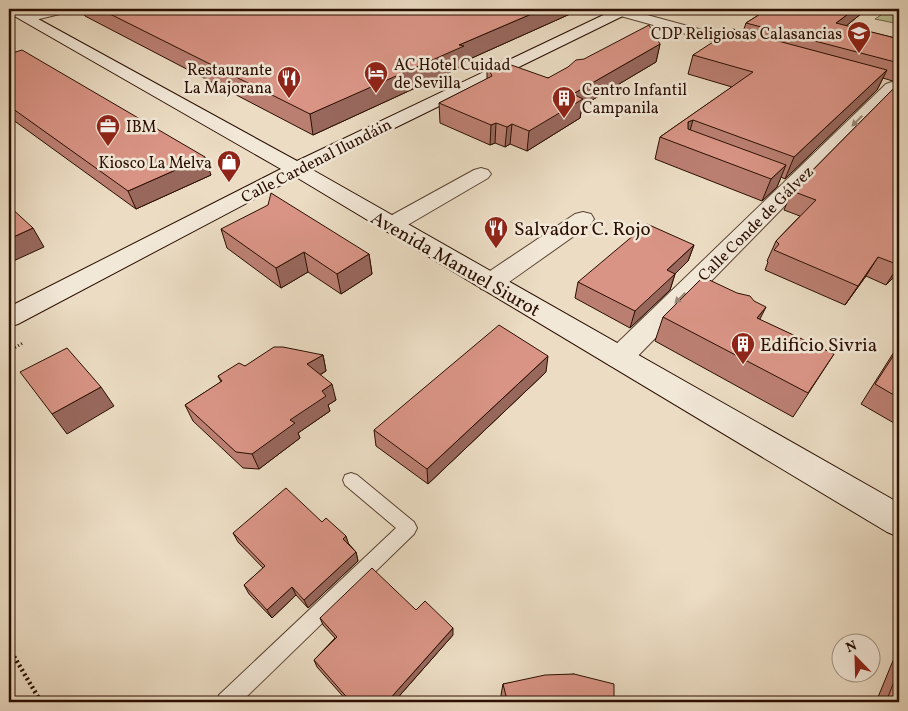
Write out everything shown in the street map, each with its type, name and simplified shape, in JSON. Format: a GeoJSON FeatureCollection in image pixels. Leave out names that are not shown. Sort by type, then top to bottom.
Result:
{"type":"FeatureCollection","features":[{"type":"Feature","properties":{"kind":"main road","name":"Avenida Manuel Siurot"},"geometry":{"type":"LineString","coordinates":[[11,9],[296,169],[899,521]]}},
{"type":"Feature","properties":{"kind":"main road"},"geometry":{"type":"LineString","coordinates":[[27,18],[63,9]]}},
{"type":"Feature","properties":{"kind":"main road"},"geometry":{"type":"LineString","coordinates":[[619,10],[770,53]]}},
{"type":"Feature","properties":{"kind":"main road","name":"Calle Cardenal Ilundáin"},"geometry":{"type":"LineString","coordinates":[[9,318],[296,169],[619,10]]}},
{"type":"Feature","properties":{"kind":"main road","name":"Calle Conde de Gálvez"},"geometry":{"type":"LineString","coordinates":[[619,358],[786,186],[888,86]]}},
{"type":"Feature","properties":{"kind":"main road"},"geometry":{"type":"LineString","coordinates":[[391,226],[481,174]]}},
{"type":"Feature","properties":{"kind":"main road"},"geometry":{"type":"LineString","coordinates":[[490,282],[583,219]]}},
{"type":"Feature","properties":{"kind":"lane"},"geometry":{"type":"LineString","coordinates":[[226,702],[408,528],[351,480]]}},
{"type":"Feature","properties":{"kind":"path"},"geometry":{"type":"LineString","coordinates":[[9,648],[41,702]]}},
{"type":"Feature","properties":{"kind":"green space"},"geometry":{"type":"Polygon","coordinates":[[[890,9],[899,9],[899,24],[875,19],[890,9]]]}},
{"type":"Feature","properties":{"kind":"building"},"geometry":{"type":"Polygon","coordinates":[[[100,9],[543,9],[459,45],[464,46],[310,114],[100,9]]]}},
{"type":"Feature","properties":{"kind":"building"},"geometry":{"type":"Polygon","coordinates":[[[768,9],[855,9],[836,23],[899,39],[899,63],[746,23],[768,9]]]}},
{"type":"Feature","properties":{"kind":"building"},"geometry":{"type":"Polygon","coordinates":[[[649,25],[660,44],[573,94],[583,99],[529,131],[512,124],[507,127],[496,123],[491,125],[439,103],[492,76],[487,66],[500,61],[548,78],[568,67],[576,60],[584,59],[649,25]]]}},
{"type":"Feature","properties":{"kind":"building"},"geometry":{"type":"Polygon","coordinates":[[[733,29],[887,70],[794,157],[693,120],[688,122],[688,129],[786,165],[771,179],[660,137],[753,72],[693,55],[733,29]]]}},
{"type":"Feature","properties":{"kind":"building"},"geometry":{"type":"Polygon","coordinates":[[[22,50],[205,157],[128,191],[9,106],[9,54],[22,50]]]}},
{"type":"Feature","properties":{"kind":"building"},"geometry":{"type":"Polygon","coordinates":[[[899,83],[899,265],[878,257],[858,286],[774,250],[779,244],[776,241],[816,200],[792,191],[899,83]]]}},
{"type":"Feature","properties":{"kind":"building"},"geometry":{"type":"Polygon","coordinates":[[[271,193],[369,254],[337,274],[304,252],[276,268],[221,229],[268,205],[271,193]]]}},
{"type":"Feature","properties":{"kind":"building"},"geometry":{"type":"Polygon","coordinates":[[[9,206],[33,228],[9,239],[9,206]]]}},
{"type":"Feature","properties":{"kind":"building"},"geometry":{"type":"Polygon","coordinates":[[[647,224],[694,245],[667,270],[675,274],[635,311],[578,282],[647,224]]]}},
{"type":"Feature","properties":{"kind":"building"},"geometry":{"type":"Polygon","coordinates":[[[703,277],[737,293],[750,296],[754,301],[766,307],[757,318],[834,354],[808,393],[663,317],[703,277]]]}},
{"type":"Feature","properties":{"kind":"building"},"geometry":{"type":"Polygon","coordinates":[[[499,325],[548,356],[427,469],[374,430],[499,325]]]}},
{"type":"Feature","properties":{"kind":"building"},"geometry":{"type":"Polygon","coordinates":[[[274,347],[323,355],[307,364],[332,384],[322,391],[326,396],[290,420],[295,423],[252,454],[236,452],[185,405],[222,381],[218,376],[239,363],[245,366],[274,347]]]}},
{"type":"Feature","properties":{"kind":"building"},"geometry":{"type":"Polygon","coordinates":[[[899,347],[899,398],[875,384],[899,347]]]}},
{"type":"Feature","properties":{"kind":"building"},"geometry":{"type":"Polygon","coordinates":[[[67,348],[101,387],[52,414],[20,372],[67,348]]]}},
{"type":"Feature","properties":{"kind":"building"},"geometry":{"type":"Polygon","coordinates":[[[286,488],[322,522],[326,518],[346,536],[343,539],[356,552],[304,600],[292,587],[267,610],[244,585],[265,566],[233,533],[286,488]]]}},
{"type":"Feature","properties":{"kind":"building"},"geometry":{"type":"Polygon","coordinates":[[[372,568],[416,610],[425,601],[453,628],[387,702],[351,702],[314,660],[337,637],[320,618],[372,568]]]}},
{"type":"Feature","properties":{"kind":"building"},"geometry":{"type":"Polygon","coordinates":[[[899,669],[899,702],[886,702],[899,669]]]}},
{"type":"Feature","properties":{"kind":"building"},"geometry":{"type":"Polygon","coordinates":[[[574,674],[614,684],[614,698],[628,702],[503,702],[507,700],[503,684],[545,675],[574,674]]]}},
{"type":"Feature","properties":{"kind":"place","name":"CDP Religiosas Calasancias"},"geometry":{"type":"Point","coordinates":[859,54]}},
{"type":"Feature","properties":{"kind":"place","name":"AC Hotel Cuidad de Sevilla"},"geometry":{"type":"Point","coordinates":[376,94]}},
{"type":"Feature","properties":{"kind":"place","name":"Restaurante La Majorana"},"geometry":{"type":"Point","coordinates":[289,99]}},
{"type":"Feature","properties":{"kind":"place","name":"Centro Infantil Campanila"},"geometry":{"type":"Point","coordinates":[564,119]}},
{"type":"Feature","properties":{"kind":"place","name":"IBM"},"geometry":{"type":"Point","coordinates":[108,147]}},
{"type":"Feature","properties":{"kind":"place","name":"Kiosco La Melva"},"geometry":{"type":"Point","coordinates":[229,183]}},
{"type":"Feature","properties":{"kind":"place","name":"Salvador C. Rojo"},"geometry":{"type":"Point","coordinates":[496,249]}},
{"type":"Feature","properties":{"kind":"place","name":"Edificio Sivria"},"geometry":{"type":"Point","coordinates":[743,365]}}]}
